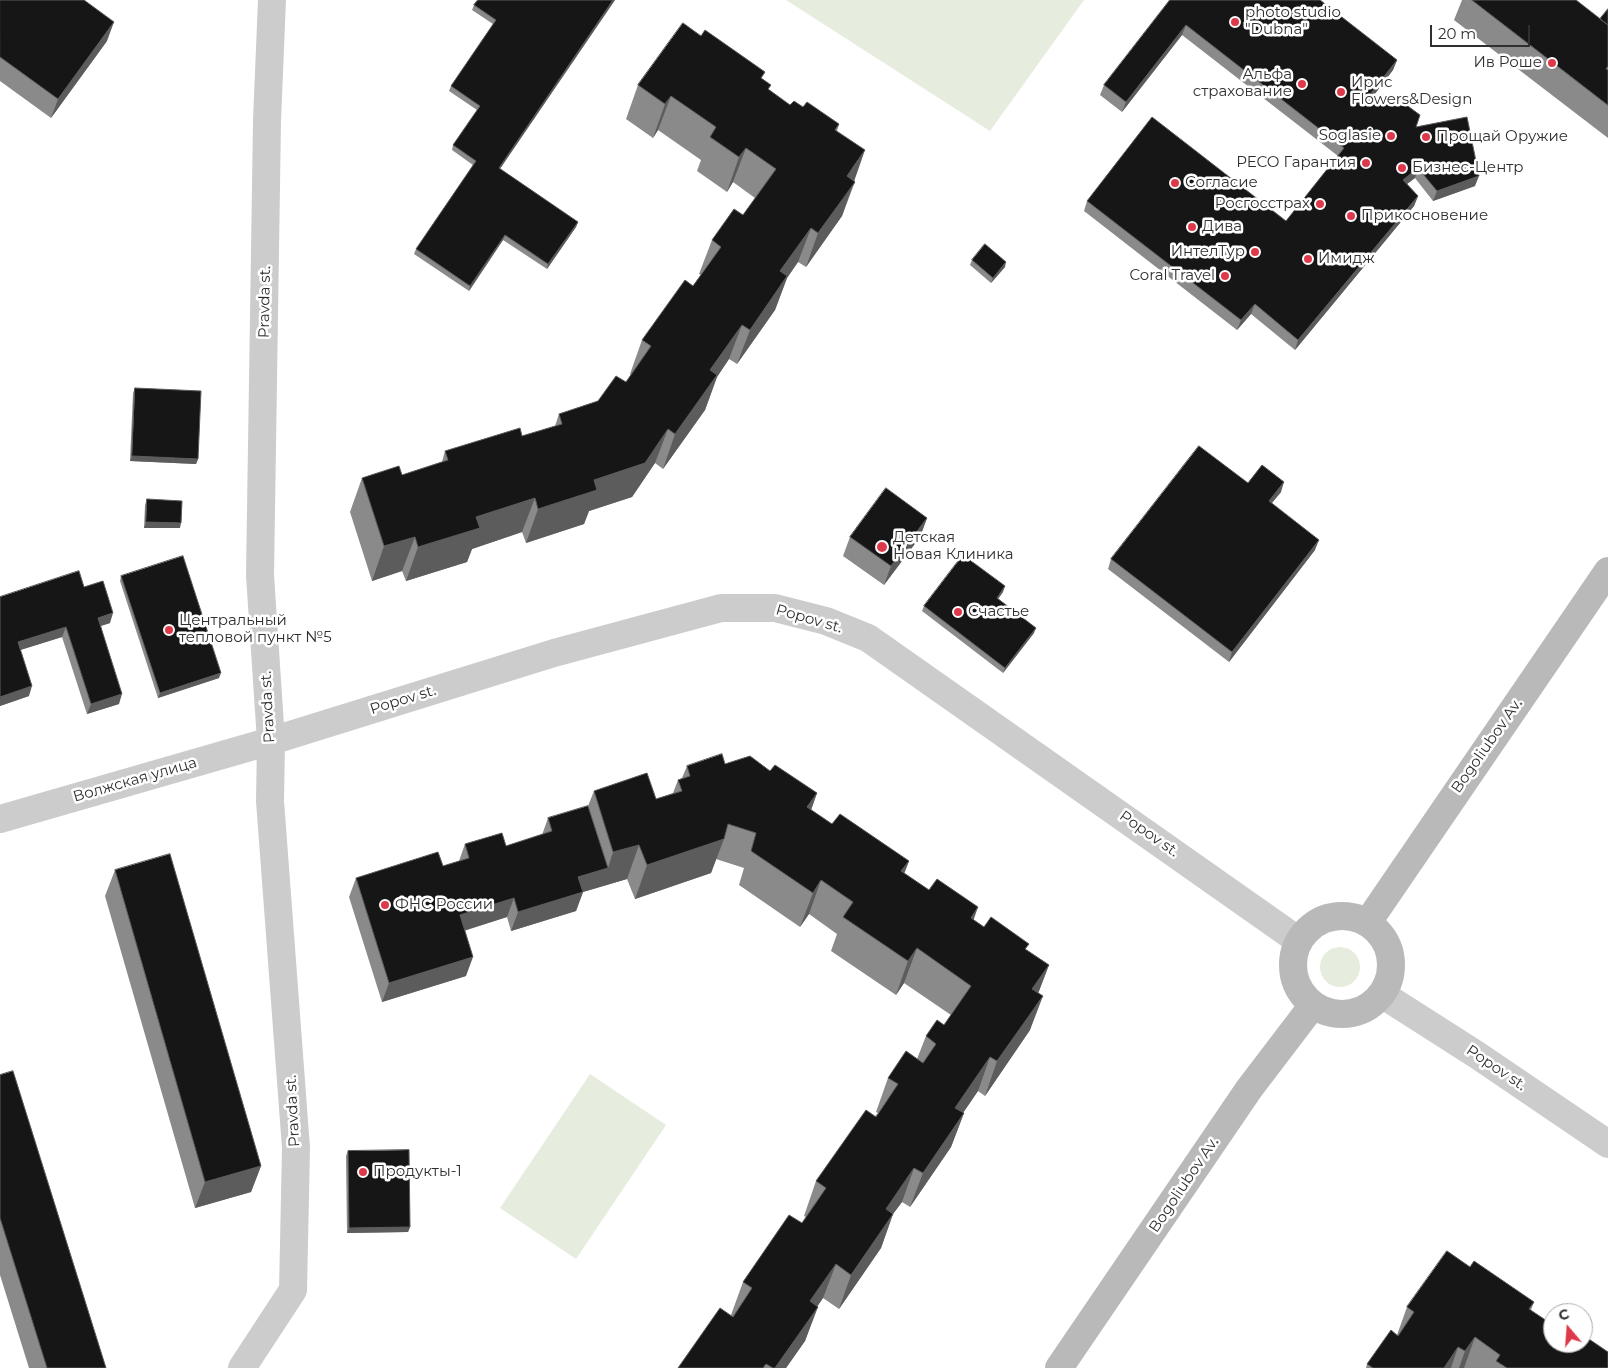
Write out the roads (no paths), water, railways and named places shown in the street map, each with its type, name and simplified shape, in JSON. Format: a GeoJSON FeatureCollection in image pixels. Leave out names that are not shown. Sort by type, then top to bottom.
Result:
{"type":"FeatureCollection","features":[{"type":"Feature","properties":{"kind":"main road","name":"Bogoliubov Av."},"geometry":{"type":"LineString","coordinates":[[1368,922],[1608,571]]}},
{"type":"Feature","properties":{"kind":"main road"},"geometry":{"type":"LineString","coordinates":[[1349,915],[1368,922],[1384,936],[1392,955],[1391,976],[1383,995],[1368,1008],[1350,1014],[1331,1014],[1313,1005],[1300,992],[1293,976],[1293,958],[1299,940],[1312,925],[1330,917],[1349,915]]}},
{"type":"Feature","properties":{"kind":"main road","name":"Bogoliubov Av."},"geometry":{"type":"LineString","coordinates":[[1058,1368],[1249,1089],[1313,1005]]}},
{"type":"Feature","properties":{"kind":"street","name":"Pravda st."},"geometry":{"type":"LineString","coordinates":[[242,1368],[293,1290],[296,1148],[270,801],[270,741],[260,575],[267,121],[272,0]]}},
{"type":"Feature","properties":{"kind":"street","name":"Popov st."},"geometry":{"type":"LineString","coordinates":[[270,741],[554,653],[721,608],[775,608],[826,621],[868,638],[1299,940]]}},
{"type":"Feature","properties":{"kind":"street","name":"Волжская улица"},"geometry":{"type":"LineString","coordinates":[[0,819],[270,741]]}},
{"type":"Feature","properties":{"kind":"street","name":"Popov st."},"geometry":{"type":"LineString","coordinates":[[1383,995],[1477,1054],[1608,1144]]}},
{"type":"Feature","properties":{"kind":"place","name":"photo studio \"Dubna\""},"geometry":{"type":"Point","coordinates":[1235,22]}},
{"type":"Feature","properties":{"kind":"place","name":"Ив Роше"},"geometry":{"type":"Point","coordinates":[1552,63]}},
{"type":"Feature","properties":{"kind":"place","name":"Альфа страхование"},"geometry":{"type":"Point","coordinates":[1302,84]}},
{"type":"Feature","properties":{"kind":"place","name":"Ирис Flowers&Design"},"geometry":{"type":"Point","coordinates":[1341,92]}},
{"type":"Feature","properties":{"kind":"place","name":"Soglasie"},"geometry":{"type":"Point","coordinates":[1391,136]}},
{"type":"Feature","properties":{"kind":"place","name":"Прощай Оружие"},"geometry":{"type":"Point","coordinates":[1426,137]}},
{"type":"Feature","properties":{"kind":"place","name":"РЕСО Гарантия"},"geometry":{"type":"Point","coordinates":[1366,163]}},
{"type":"Feature","properties":{"kind":"place","name":"Бизнес-Центр"},"geometry":{"type":"Point","coordinates":[1402,168]}},
{"type":"Feature","properties":{"kind":"place","name":"Согласие"},"geometry":{"type":"Point","coordinates":[1175,183]}},
{"type":"Feature","properties":{"kind":"place","name":"Росгосстрах"},"geometry":{"type":"Point","coordinates":[1320,204]}},
{"type":"Feature","properties":{"kind":"place","name":"Прикосновение"},"geometry":{"type":"Point","coordinates":[1351,216]}},
{"type":"Feature","properties":{"kind":"place","name":"Дива"},"geometry":{"type":"Point","coordinates":[1192,227]}},
{"type":"Feature","properties":{"kind":"place","name":"ИнтелТур"},"geometry":{"type":"Point","coordinates":[1255,252]}},
{"type":"Feature","properties":{"kind":"place","name":"Имидж"},"geometry":{"type":"Point","coordinates":[1308,259]}},
{"type":"Feature","properties":{"kind":"place","name":"Coral Travel"},"geometry":{"type":"Point","coordinates":[1225,276]}},
{"type":"Feature","properties":{"kind":"place","name":"Детская Новая Клиника"},"geometry":{"type":"Point","coordinates":[882,547]}},
{"type":"Feature","properties":{"kind":"place","name":"Счастье"},"geometry":{"type":"Point","coordinates":[958,612]}},
{"type":"Feature","properties":{"kind":"place","name":"Центральный тепловой пункт №5"},"geometry":{"type":"Point","coordinates":[169,630]}},
{"type":"Feature","properties":{"kind":"place","name":"ФНС России"},"geometry":{"type":"Point","coordinates":[385,905]}},
{"type":"Feature","properties":{"kind":"place","name":"Продукты-1"},"geometry":{"type":"Point","coordinates":[363,1172]}}]}
